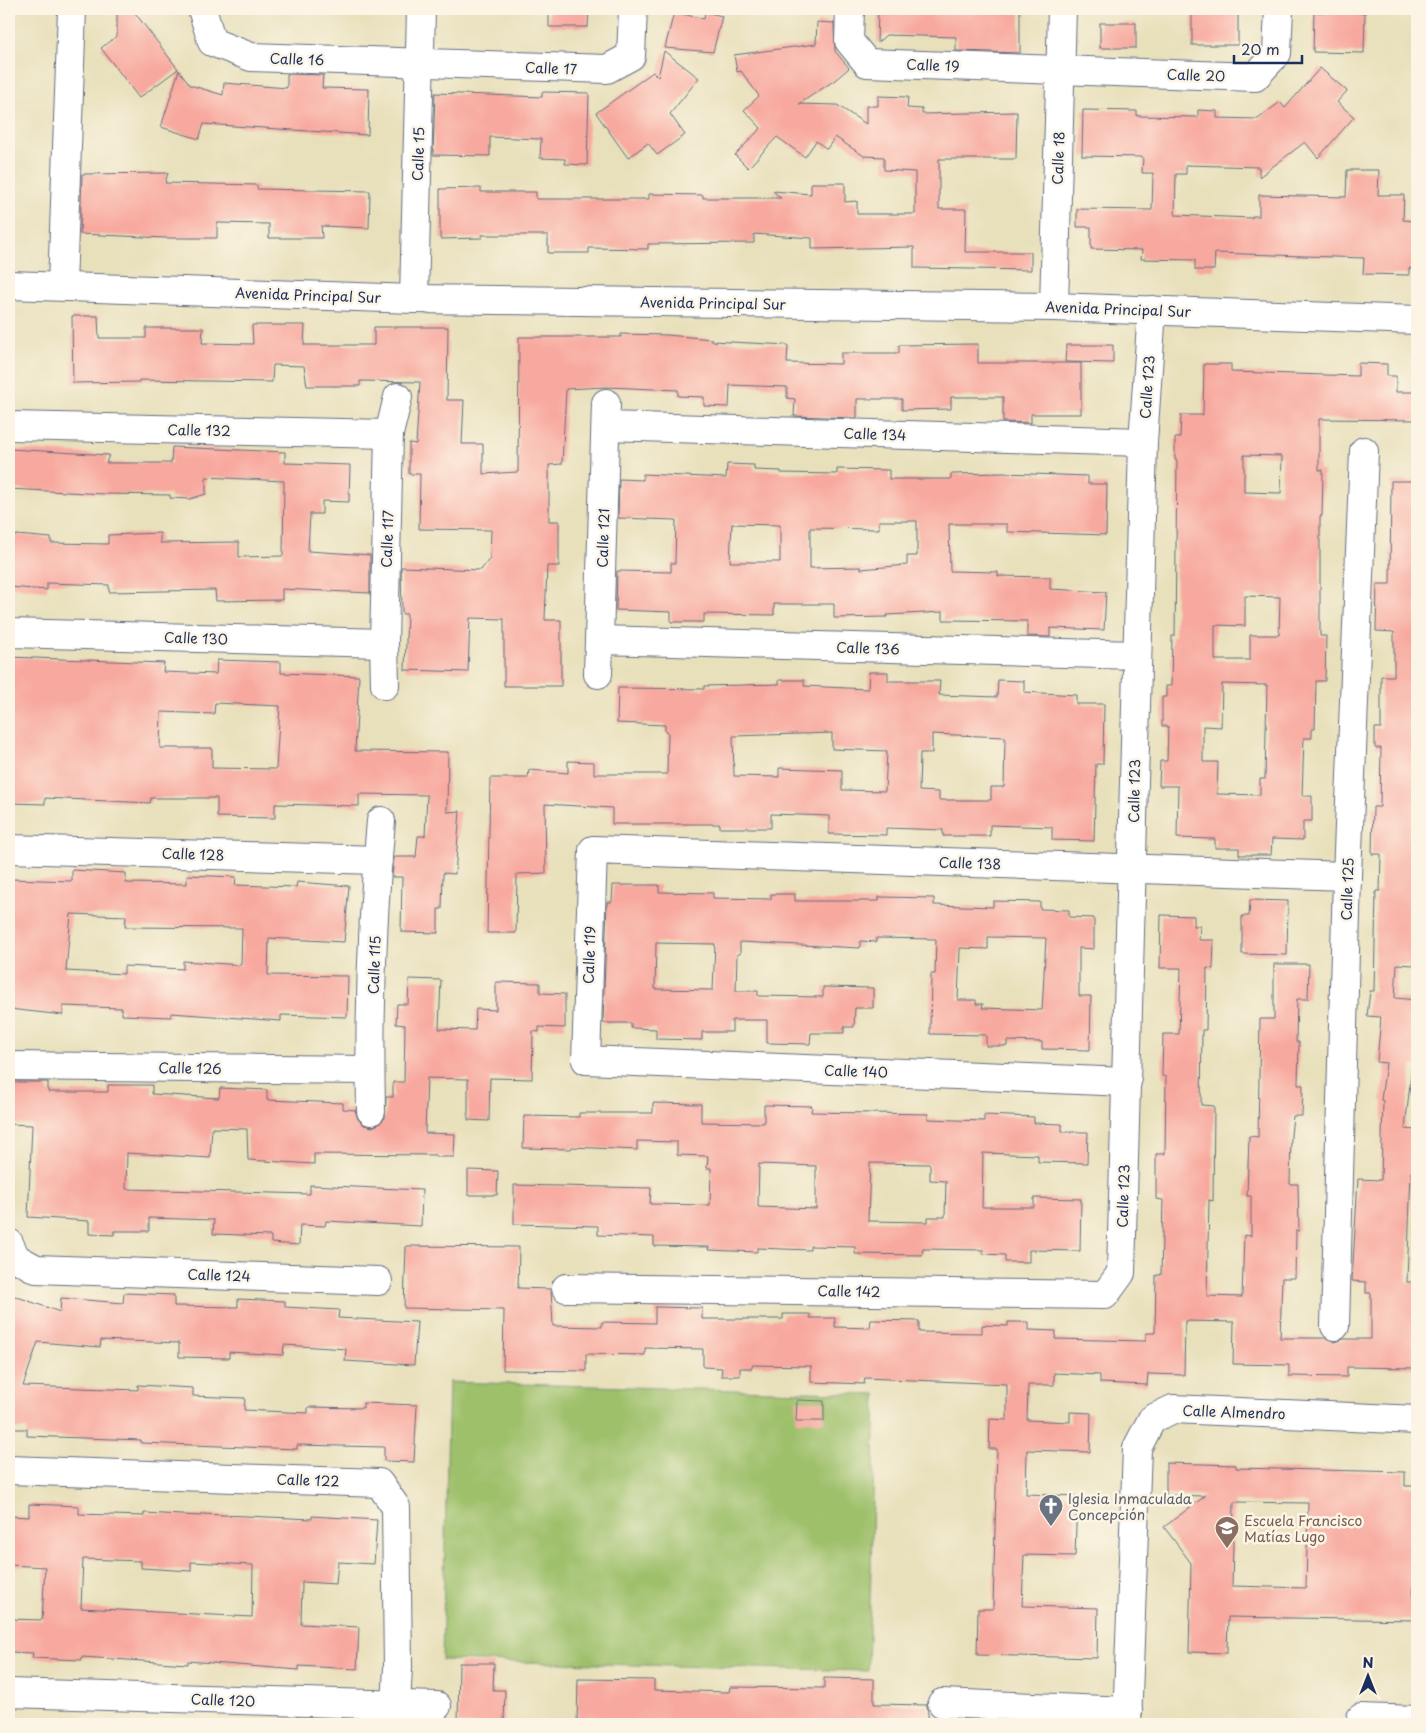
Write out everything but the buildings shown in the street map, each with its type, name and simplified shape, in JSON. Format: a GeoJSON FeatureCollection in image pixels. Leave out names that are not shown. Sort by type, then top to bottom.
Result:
{"type":"FeatureCollection","features":[{"type":"Feature","properties":{"kind":"street"},"geometry":{"type":"LineString","coordinates":[[62,286],[72,9]]}},
{"type":"Feature","properties":{"kind":"street","name":"Calle 16"},"geometry":{"type":"LineString","coordinates":[[202,9],[212,42],[251,57],[420,64]]}},
{"type":"Feature","properties":{"kind":"street","name":"Calle 15"},"geometry":{"type":"LineString","coordinates":[[414,299],[421,9]]}},
{"type":"Feature","properties":{"kind":"street","name":"Calle 17"},"geometry":{"type":"LineString","coordinates":[[420,64],[607,69],[631,56],[633,9]]}},
{"type":"Feature","properties":{"kind":"street","name":"Calle 19"},"geometry":{"type":"LineString","coordinates":[[850,9],[849,41],[867,63],[1060,69]]}},
{"type":"Feature","properties":{"kind":"street","name":"Calle 18"},"geometry":{"type":"LineString","coordinates":[[1054,307],[1062,9]]}},
{"type":"Feature","properties":{"kind":"street","name":"Calle 20"},"geometry":{"type":"LineString","coordinates":[[1060,69],[1255,77],[1277,53],[1279,9]]}},
{"type":"Feature","properties":{"kind":"street","name":"Avenida Principal Sur"},"geometry":{"type":"LineString","coordinates":[[9,284],[414,299],[1054,307],[1417,320]]}},
{"type":"Feature","properties":{"kind":"street","name":"Calle 123"},"geometry":{"type":"LineString","coordinates":[[1121,1273],[1137,655],[1144,442],[1152,310]]}},
{"type":"Feature","properties":{"kind":"street","name":"Calle 117"},"geometry":{"type":"LineString","coordinates":[[385,685],[384,643],[389,434],[398,397]]}},
{"type":"Feature","properties":{"kind":"street","name":"Calle 134"},"geometry":{"type":"LineString","coordinates":[[606,414],[1144,442]]}},
{"type":"Feature","properties":{"kind":"street","name":"Calle 121"},"geometry":{"type":"LineString","coordinates":[[598,674],[606,414]]}},
{"type":"Feature","properties":{"kind":"street","name":"Calle 132"},"geometry":{"type":"LineString","coordinates":[[9,426],[389,434]]}},
{"type":"Feature","properties":{"kind":"street","name":"Calle 125"},"geometry":{"type":"LineString","coordinates":[[1335,1326],[1347,876],[1364,451]]}},
{"type":"Feature","properties":{"kind":"street","name":"Calle 130"},"geometry":{"type":"LineString","coordinates":[[9,633],[384,643]]}},
{"type":"Feature","properties":{"kind":"street","name":"Calle 136"},"geometry":{"type":"LineString","coordinates":[[600,640],[1137,655]]}},
{"type":"Feature","properties":{"kind":"street","name":"Calle 115"},"geometry":{"type":"LineString","coordinates":[[371,1111],[370,1070],[381,821]]}},
{"type":"Feature","properties":{"kind":"street","name":"Calle 128"},"geometry":{"type":"LineString","coordinates":[[9,849],[378,860]]}},
{"type":"Feature","properties":{"kind":"street","name":"Calle 138"},"geometry":{"type":"LineString","coordinates":[[593,850],[1347,876]]}},
{"type":"Feature","properties":{"kind":"street","name":"Calle 119"},"geometry":{"type":"LineString","coordinates":[[586,1060],[593,850]]}},
{"type":"Feature","properties":{"kind":"street","name":"Calle 140"},"geometry":{"type":"LineString","coordinates":[[586,1060],[1127,1082]]}},
{"type":"Feature","properties":{"kind":"street","name":"Calle 126"},"geometry":{"type":"LineString","coordinates":[[9,1066],[370,1070]]}},
{"type":"Feature","properties":{"kind":"street","name":"Calle 124"},"geometry":{"type":"LineString","coordinates":[[9,1243],[16,1258],[36,1269],[378,1282]]}},
{"type":"Feature","properties":{"kind":"street","name":"Calle 142"},"geometry":{"type":"LineString","coordinates":[[566,1288],[1104,1295],[1121,1273]]}},
{"type":"Feature","properties":{"kind":"street","name":"Calle Almendro"},"geometry":{"type":"LineString","coordinates":[[1128,1718],[1137,1448],[1152,1419],[1173,1409],[1417,1420]]}},
{"type":"Feature","properties":{"kind":"street","name":"Calle 122"},"geometry":{"type":"LineString","coordinates":[[9,1470],[379,1483],[396,1507],[398,1667],[396,1705]]}},
{"type":"Feature","properties":{"kind":"street","name":"Calle 120"},"geometry":{"type":"LineString","coordinates":[[9,1693],[437,1706]]}},
{"type":"Feature","properties":{"kind":"street"},"geometry":{"type":"LineString","coordinates":[[942,1703],[1128,1718]]}},
{"type":"Feature","properties":{"kind":"street"},"geometry":{"type":"LineString","coordinates":[[1361,1718],[1417,1720]]}},
{"type":"Feature","properties":{"kind":"green space"},"geometry":{"type":"Polygon","coordinates":[[[449,1382],[876,1394],[868,1671],[442,1660],[449,1382]]]}},
{"type":"Feature","properties":{"kind":"place","name":"Iglesia Inmaculada Concepción"},"geometry":{"type":"Point","coordinates":[1051,1527]}},
{"type":"Feature","properties":{"kind":"place","name":"Escuela Francisco Matías Lugo"},"geometry":{"type":"Point","coordinates":[1227,1549]}}]}
